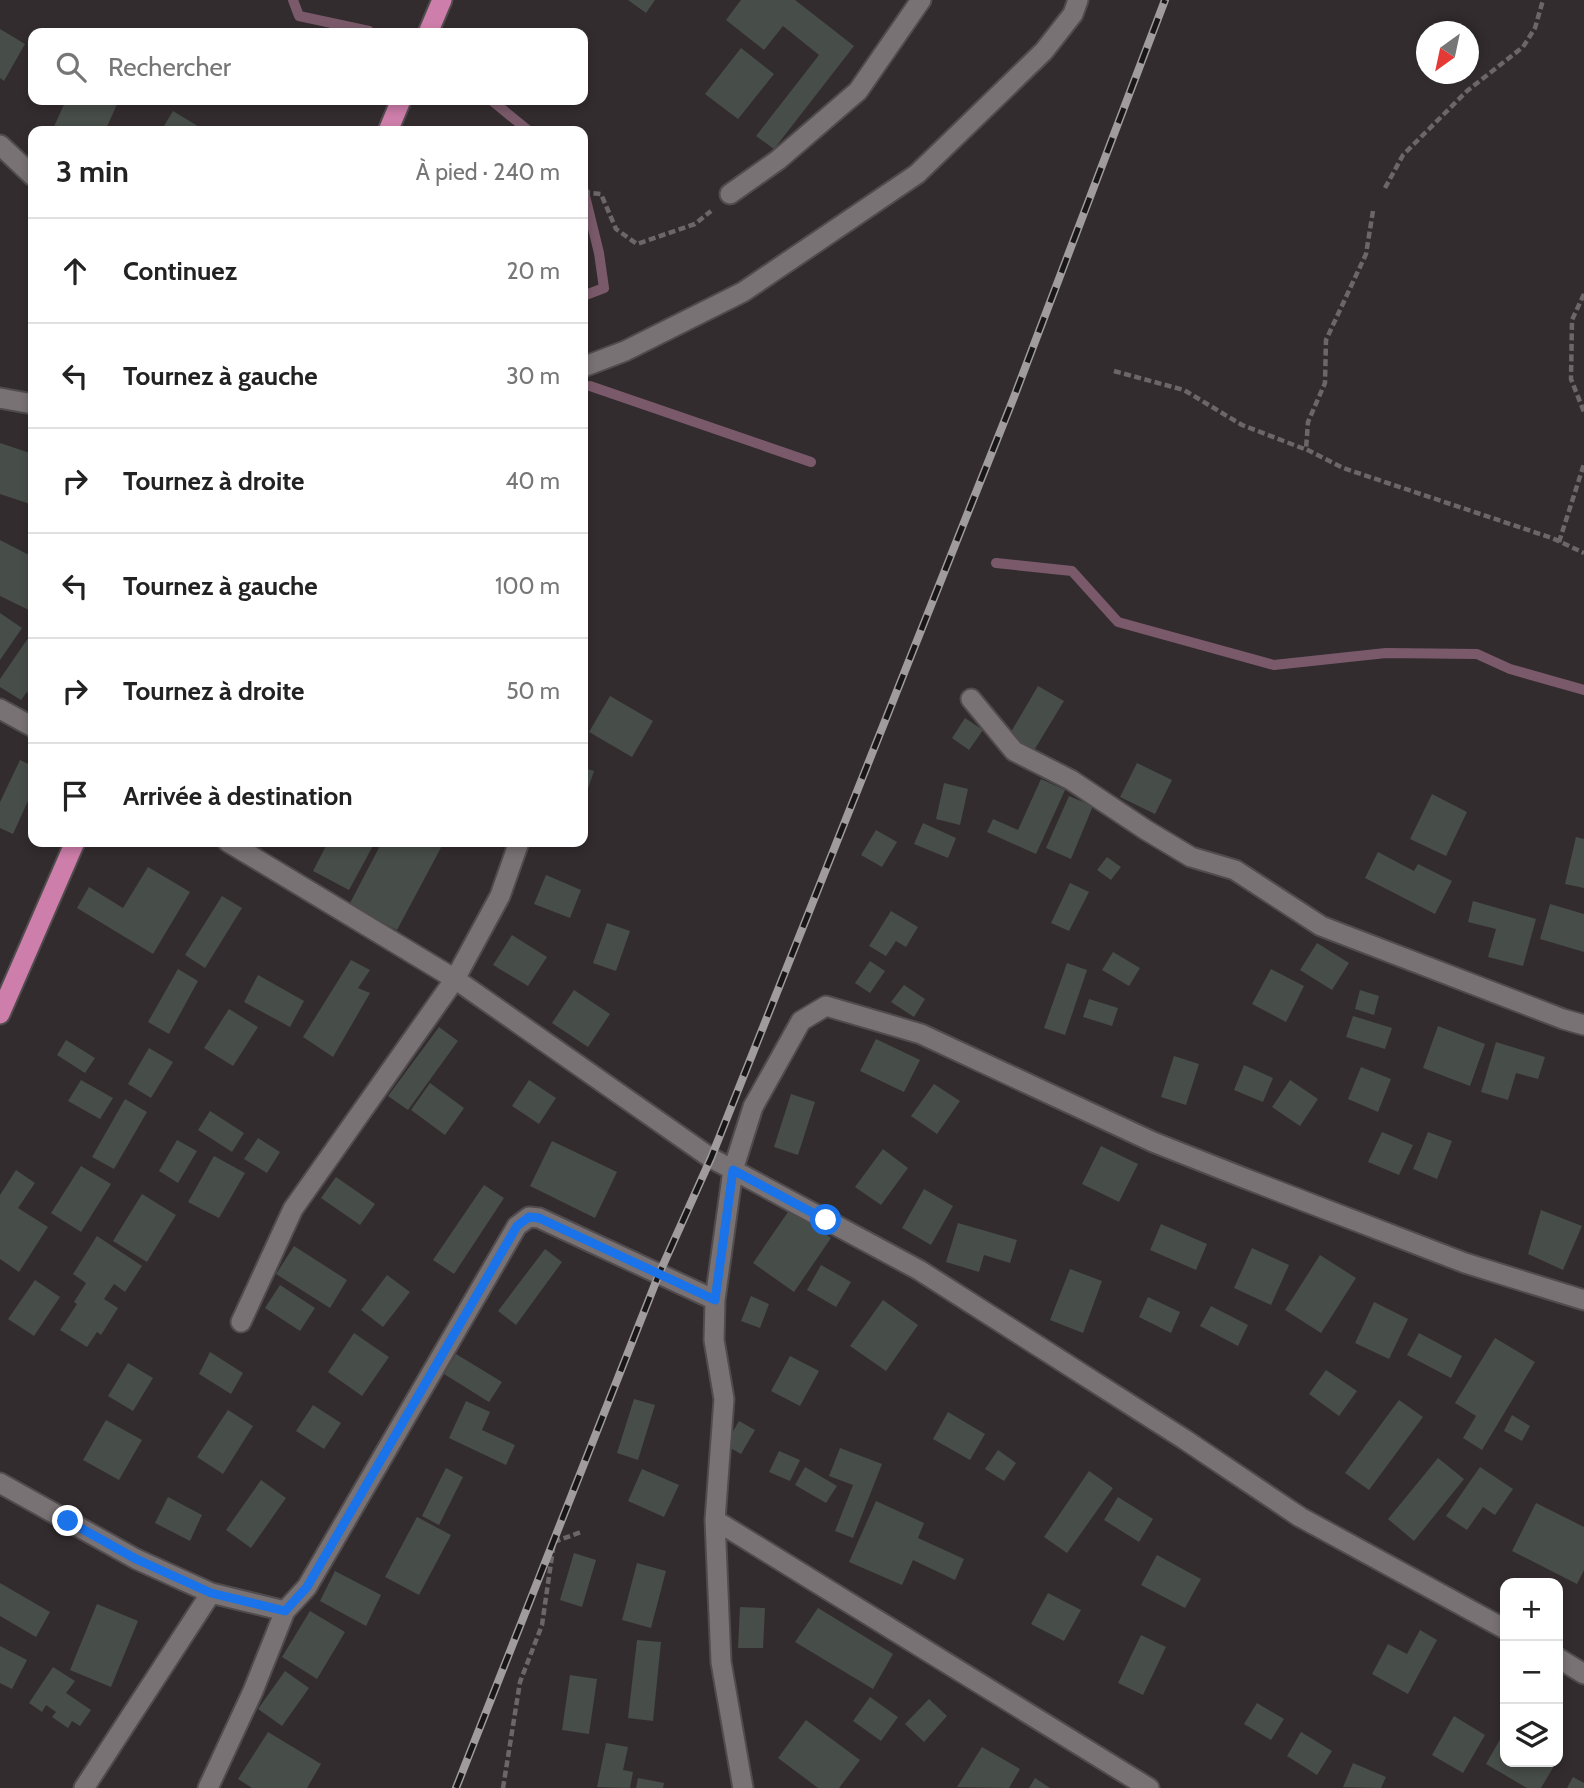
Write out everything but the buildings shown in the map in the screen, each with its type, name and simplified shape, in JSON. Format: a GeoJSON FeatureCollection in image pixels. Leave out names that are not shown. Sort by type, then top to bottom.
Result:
{"type":"FeatureCollection","features":[{"type":"Feature","properties":{"kind":"highway"},"geometry":{"type":"LineString","coordinates":[[430,28],[442,0]]}},
{"type":"Feature","properties":{"kind":"highway"},"geometry":{"type":"LineString","coordinates":[[390,126],[399,105]]}},
{"type":"Feature","properties":{"kind":"highway"},"geometry":{"type":"LineString","coordinates":[[0,1014],[73,847]]}},
{"type":"Feature","properties":{"kind":"street"},"geometry":{"type":"LineString","coordinates":[[730,194],[778,160],[858,91],[921,0]]}},
{"type":"Feature","properties":{"kind":"street"},"geometry":{"type":"LineString","coordinates":[[588,365],[625,351],[743,292],[917,174],[1044,51],[1073,14],[1079,0]]}},
{"type":"Feature","properties":{"kind":"street"},"geometry":{"type":"LineString","coordinates":[[0,145],[28,171]]}},
{"type":"Feature","properties":{"kind":"street"},"geometry":{"type":"LineString","coordinates":[[0,398],[28,403]]}},
{"type":"Feature","properties":{"kind":"street"},"geometry":{"type":"LineString","coordinates":[[971,699],[1014,751],[1072,780],[1191,857],[1235,870],[1321,926],[1584,1025]]}},
{"type":"Feature","properties":{"kind":"street"},"geometry":{"type":"LineString","coordinates":[[0,709],[28,724]]}},
{"type":"Feature","properties":{"kind":"street"},"geometry":{"type":"LineString","coordinates":[[237,847],[454,979],[710,1158],[919,1270],[1184,1439],[1300,1517],[1500,1626]]}},
{"type":"Feature","properties":{"kind":"street"},"geometry":{"type":"LineString","coordinates":[[241,1322],[293,1209],[454,979],[500,896],[517,847]]}},
{"type":"Feature","properties":{"kind":"street"},"geometry":{"type":"LineString","coordinates":[[743,1788],[721,1662],[715,1520],[724,1398],[714,1340],[715,1300],[733,1170],[753,1107],[801,1021],[826,1006],[921,1034],[1153,1142],[1244,1178],[1465,1263],[1584,1300]]}},
{"type":"Feature","properties":{"kind":"street"},"geometry":{"type":"LineString","coordinates":[[208,1788],[253,1691],[285,1611],[307,1587],[517,1226],[529,1217],[539,1218],[715,1300]]}},
{"type":"Feature","properties":{"kind":"street"},"geometry":{"type":"LineString","coordinates":[[0,1483],[136,1559],[211,1593],[285,1611]]}},
{"type":"Feature","properties":{"kind":"street"},"geometry":{"type":"LineString","coordinates":[[715,1520],[1149,1788]]}},
{"type":"Feature","properties":{"kind":"street"},"geometry":{"type":"LineString","coordinates":[[84,1788],[211,1593]]}},
{"type":"Feature","properties":{"kind":"street"},"geometry":{"type":"LineString","coordinates":[[1563,1661],[1584,1674]]}},
{"type":"Feature","properties":{"kind":"path"},"geometry":{"type":"LineString","coordinates":[[1385,188],[1403,155],[1467,90],[1523,47],[1535,28],[1543,0]]}},
{"type":"Feature","properties":{"kind":"path"},"geometry":{"type":"LineString","coordinates":[[588,193],[601,194],[616,229],[637,244],[695,224],[730,194]]}},
{"type":"Feature","properties":{"kind":"path"},"geometry":{"type":"LineString","coordinates":[[1311,452],[1306,449],[1308,422],[1325,383],[1326,340],[1366,254],[1373,211]]}},
{"type":"Feature","properties":{"kind":"path"},"geometry":{"type":"LineString","coordinates":[[1584,294],[1572,320],[1571,379],[1584,412]]}},
{"type":"Feature","properties":{"kind":"path"},"geometry":{"type":"LineString","coordinates":[[1114,371],[1184,390],[1242,425],[1311,452],[1343,468],[1559,541],[1584,553]]}},
{"type":"Feature","properties":{"kind":"path"},"geometry":{"type":"LineString","coordinates":[[1559,541],[1584,464]]}},
{"type":"Feature","properties":{"kind":"path"},"geometry":{"type":"LineString","coordinates":[[503,1788],[520,1682],[542,1625],[554,1542],[580,1532]]}},
{"type":"Feature","properties":{"kind":"waterway"},"geometry":{"type":"LineString","coordinates":[[293,0],[299,16],[355,28]]}},
{"type":"Feature","properties":{"kind":"waterway"},"geometry":{"type":"LineString","coordinates":[[497,105],[523,126]]}},
{"type":"Feature","properties":{"kind":"waterway"},"geometry":{"type":"LineString","coordinates":[[588,208],[604,288],[588,294]]}},
{"type":"Feature","properties":{"kind":"waterway"},"geometry":{"type":"LineString","coordinates":[[590,386],[811,462]]}},
{"type":"Feature","properties":{"kind":"waterway"},"geometry":{"type":"LineString","coordinates":[[996,563],[1072,571],[1118,622],[1274,665],[1386,653],[1477,654],[1510,669],[1584,690]]}},
{"type":"Feature","properties":{"kind":"railway"},"geometry":{"type":"LineString","coordinates":[[456,1788],[659,1274],[711,1158],[1014,397],[1165,0]]}},
{"type":"Feature","properties":{"kind":"route"},"geometry":{"type":"LineString","coordinates":[[68,1521],[136,1559],[211,1593],[285,1611],[307,1587],[517,1226],[529,1217],[539,1218],[715,1300],[733,1170],[826,1220]]}}]}
